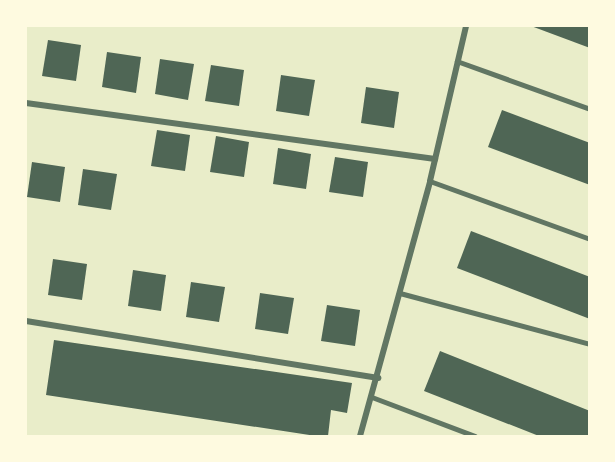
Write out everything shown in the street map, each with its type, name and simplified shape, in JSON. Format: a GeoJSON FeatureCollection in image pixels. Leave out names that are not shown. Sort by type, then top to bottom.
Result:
{"type":"FeatureCollection","features":[{"type":"Feature","properties":{"kind":"street"},"geometry":{"type":"LineString","coordinates":[[360,436],[378,378],[430,181],[466,26]]}},
{"type":"Feature","properties":{"kind":"street"},"geometry":{"type":"LineString","coordinates":[[26,103],[435,159]]}},
{"type":"Feature","properties":{"kind":"street"},"geometry":{"type":"LineString","coordinates":[[26,321],[378,378]]}},
{"type":"Feature","properties":{"kind":"lane"},"geometry":{"type":"LineString","coordinates":[[457,61],[590,109]]}},
{"type":"Feature","properties":{"kind":"lane"},"geometry":{"type":"LineString","coordinates":[[430,181],[590,238]]}},
{"type":"Feature","properties":{"kind":"lane"},"geometry":{"type":"LineString","coordinates":[[400,293],[590,344]]}},
{"type":"Feature","properties":{"kind":"lane"},"geometry":{"type":"LineString","coordinates":[[372,397],[475,436]]}},
{"type":"Feature","properties":{"kind":"building"},"geometry":{"type":"Polygon","coordinates":[[[531,26],[590,26],[590,48],[531,26]]]}},
{"type":"Feature","properties":{"kind":"building"},"geometry":{"type":"Polygon","coordinates":[[[48,40],[81,45],[76,81],[42,76],[48,40]]]}},
{"type":"Feature","properties":{"kind":"building"},"geometry":{"type":"Polygon","coordinates":[[[107,52],[141,57],[136,93],[102,87],[107,52]]]}},
{"type":"Feature","properties":{"kind":"building"},"geometry":{"type":"Polygon","coordinates":[[[160,59],[194,64],[188,100],[155,94],[160,59]]]}},
{"type":"Feature","properties":{"kind":"building"},"geometry":{"type":"Polygon","coordinates":[[[211,65],[244,70],[239,106],[205,101],[211,65]]]}},
{"type":"Feature","properties":{"kind":"building"},"geometry":{"type":"Polygon","coordinates":[[[281,75],[315,80],[309,116],[276,111],[281,75]]]}},
{"type":"Feature","properties":{"kind":"building"},"geometry":{"type":"Polygon","coordinates":[[[366,87],[399,92],[394,128],[361,123],[366,87]]]}},
{"type":"Feature","properties":{"kind":"building"},"geometry":{"type":"Polygon","coordinates":[[[502,110],[590,143],[590,185],[488,147],[502,110]]]}},
{"type":"Feature","properties":{"kind":"building"},"geometry":{"type":"Polygon","coordinates":[[[157,130],[190,135],[185,171],[151,166],[157,130]]]}},
{"type":"Feature","properties":{"kind":"building"},"geometry":{"type":"Polygon","coordinates":[[[216,136],[249,142],[244,177],[210,172],[216,136]]]}},
{"type":"Feature","properties":{"kind":"building"},"geometry":{"type":"Polygon","coordinates":[[[278,148],[311,154],[306,189],[273,184],[278,148]]]}},
{"type":"Feature","properties":{"kind":"building"},"geometry":{"type":"Polygon","coordinates":[[[335,157],[368,162],[363,197],[329,192],[335,157]]]}},
{"type":"Feature","properties":{"kind":"building"},"geometry":{"type":"Polygon","coordinates":[[[32,162],[65,167],[60,202],[27,197],[32,162]]]}},
{"type":"Feature","properties":{"kind":"building"},"geometry":{"type":"Polygon","coordinates":[[[83,169],[117,174],[111,210],[78,205],[83,169]]]}},
{"type":"Feature","properties":{"kind":"building"},"geometry":{"type":"Polygon","coordinates":[[[471,231],[590,277],[590,319],[457,268],[471,231]]]}},
{"type":"Feature","properties":{"kind":"building"},"geometry":{"type":"Polygon","coordinates":[[[53,259],[87,264],[82,300],[48,295],[53,259]]]}},
{"type":"Feature","properties":{"kind":"building"},"geometry":{"type":"Polygon","coordinates":[[[133,270],[166,275],[161,311],[128,306],[133,270]]]}},
{"type":"Feature","properties":{"kind":"building"},"geometry":{"type":"Polygon","coordinates":[[[191,282],[225,287],[219,322],[186,317],[191,282]]]}},
{"type":"Feature","properties":{"kind":"building"},"geometry":{"type":"Polygon","coordinates":[[[260,293],[294,298],[288,334],[255,329],[260,293]]]}},
{"type":"Feature","properties":{"kind":"building"},"geometry":{"type":"Polygon","coordinates":[[[327,305],[360,310],[355,346],[321,341],[327,305]]]}},
{"type":"Feature","properties":{"kind":"building"},"geometry":{"type":"Polygon","coordinates":[[[54,340],[352,383],[347,413],[331,410],[328,436],[316,436],[46,395],[54,340]]]}},
{"type":"Feature","properties":{"kind":"building"},"geometry":{"type":"Polygon","coordinates":[[[440,351],[590,411],[590,436],[539,436],[424,391],[440,351]]]}}]}
